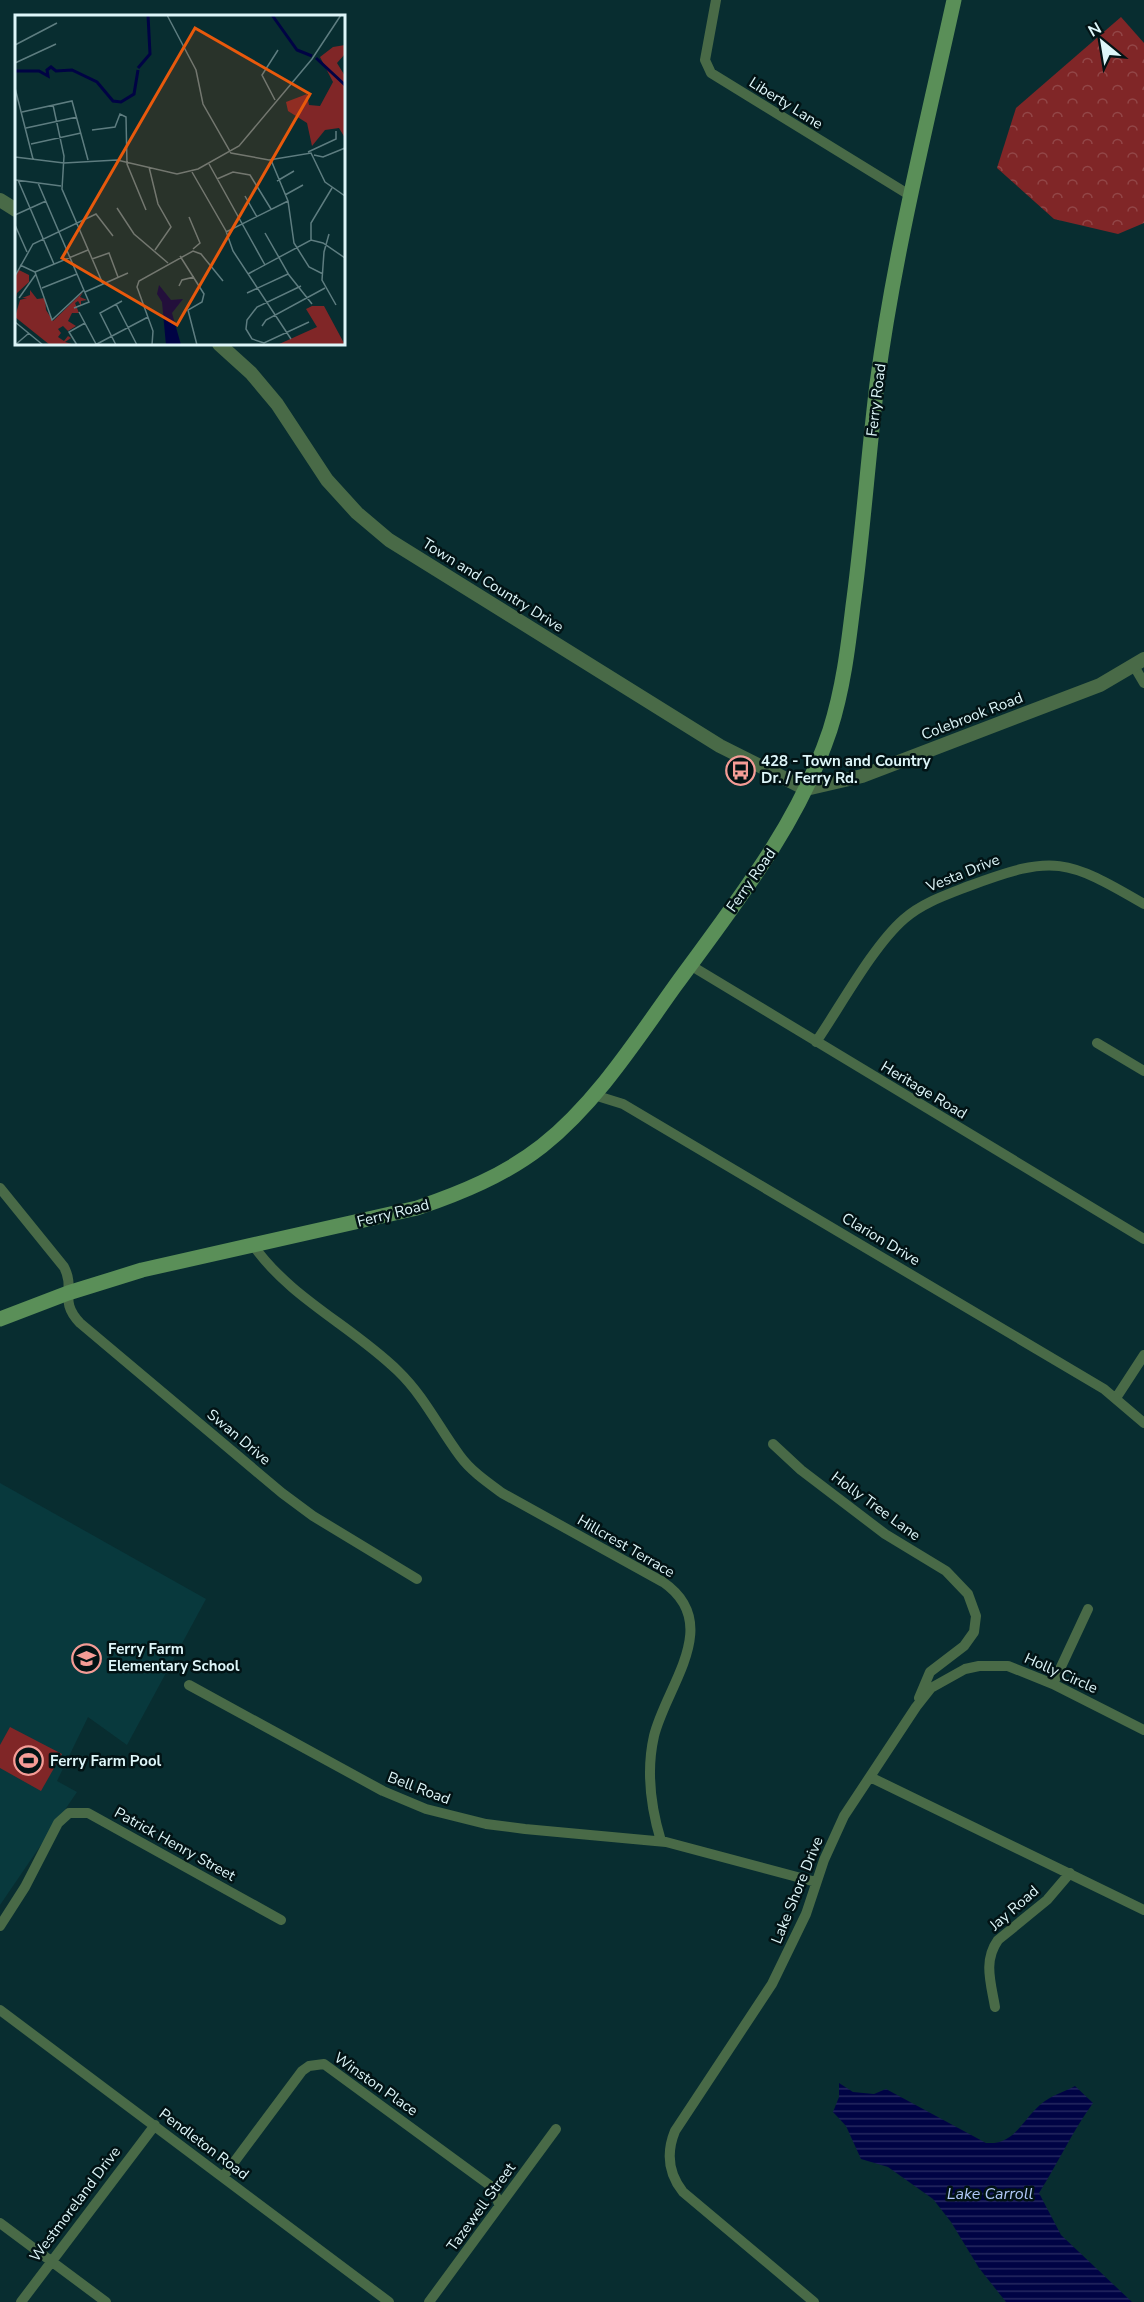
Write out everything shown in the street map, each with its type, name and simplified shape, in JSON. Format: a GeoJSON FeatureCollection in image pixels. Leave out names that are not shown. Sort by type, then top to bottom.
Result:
{"type":"FeatureCollection","features":[{"type":"Feature","properties":{"kind":"main road","name":"Ferry Road"},"geometry":{"type":"LineString","coordinates":[[0,1319],[68,1293],[142,1270],[417,1208],[458,1194],[492,1178],[540,1148],[575,1116],[594,1095],[690,965],[775,846],[806,789],[830,728],[845,669],[879,372],[892,287],[954,0]]}},
{"type":"Feature","properties":{"kind":"street","name":"Liberty Lane"},"geometry":{"type":"LineString","coordinates":[[716,0],[705,60],[711,74],[911,196]]}},
{"type":"Feature","properties":{"kind":"street"},"geometry":{"type":"LineString","coordinates":[[0,200],[15,209]]}},
{"type":"Feature","properties":{"kind":"street","name":"Town and Country Drive"},"geometry":{"type":"LineString","coordinates":[[220,345],[252,373],[277,404],[327,480],[357,513],[389,540],[720,746],[806,789]]}},
{"type":"Feature","properties":{"kind":"street","name":"Colebrook Road"},"geometry":{"type":"LineString","coordinates":[[806,789],[862,776],[1100,685],[1139,663]]}},
{"type":"Feature","properties":{"kind":"street"},"geometry":{"type":"LineString","coordinates":[[1139,663],[1144,683]]}},
{"type":"Feature","properties":{"kind":"street","name":"Vesta Drive"},"geometry":{"type":"LineString","coordinates":[[816,1042],[892,931],[917,909],[934,900],[1012,870],[1056,865],[1098,878],[1144,904]]}},
{"type":"Feature","properties":{"kind":"street","name":"Heritage Road"},"geometry":{"type":"LineString","coordinates":[[690,965],[1144,1239]]}},
{"type":"Feature","properties":{"kind":"street"},"geometry":{"type":"LineString","coordinates":[[1097,1043],[1144,1071]]}},
{"type":"Feature","properties":{"kind":"street","name":"Clarion Drive"},"geometry":{"type":"LineString","coordinates":[[594,1095],[622,1104],[1116,1398],[1144,1423]]}},
{"type":"Feature","properties":{"kind":"street","name":"Swan Drive"},"geometry":{"type":"LineString","coordinates":[[0,1188],[64,1267],[67,1274],[68,1308],[80,1323],[282,1493],[313,1516],[417,1579]]}},
{"type":"Feature","properties":{"kind":"street","name":"Hillcrest Terrace"},"geometry":{"type":"LineString","coordinates":[[253,1245],[288,1285],[399,1372],[426,1404],[461,1457],[483,1479],[502,1493],[663,1582],[678,1595],[691,1623],[690,1643],[658,1722],[650,1762],[652,1804],[662,1841]]}},
{"type":"Feature","properties":{"kind":"street"},"geometry":{"type":"LineString","coordinates":[[1116,1398],[1144,1355]]}},
{"type":"Feature","properties":{"kind":"street","name":"Holly Tree Lane"},"geometry":{"type":"LineString","coordinates":[[774,1444],[801,1470],[885,1534],[946,1570],[968,1594],[976,1616],[974,1632],[964,1646],[930,1672],[916,1707]]}},
{"type":"Feature","properties":{"kind":"street"},"geometry":{"type":"LineString","coordinates":[[1053,1684],[1088,1609]]}},
{"type":"Feature","properties":{"kind":"street","name":"Holly Circle"},"geometry":{"type":"LineString","coordinates":[[870,1777],[916,1707],[942,1680],[979,1666],[1008,1666],[1053,1684],[1144,1730]]}},
{"type":"Feature","properties":{"kind":"street","name":"Bell Road"},"geometry":{"type":"LineString","coordinates":[[189,1685],[383,1791],[426,1809],[486,1824],[662,1841]]}},
{"type":"Feature","properties":{"kind":"street"},"geometry":{"type":"LineString","coordinates":[[870,1777],[1144,1910]]}},
{"type":"Feature","properties":{"kind":"street","name":"Lake Shore Drive"},"geometry":{"type":"LineString","coordinates":[[814,2302],[683,2192],[672,2173],[669,2152],[675,2131],[772,1984],[806,1914],[816,1882],[844,1816],[870,1777]]}},
{"type":"Feature","properties":{"kind":"street","name":"Patrick Henry Street"},"geometry":{"type":"LineString","coordinates":[[0,1926],[25,1887],[56,1826],[69,1813],[88,1813],[281,1920]]}},
{"type":"Feature","properties":{"kind":"street"},"geometry":{"type":"LineString","coordinates":[[662,1841],[816,1882]]}},
{"type":"Feature","properties":{"kind":"street","name":"Jay Road"},"geometry":{"type":"LineString","coordinates":[[994,2007],[988,1966],[992,1948],[998,1940],[1047,1900],[1070,1873]]}},
{"type":"Feature","properties":{"kind":"street","name":"Pendleton Road"},"geometry":{"type":"LineString","coordinates":[[0,2010],[389,2302]]}},
{"type":"Feature","properties":{"kind":"street","name":"Winston Place"},"geometry":{"type":"LineString","coordinates":[[223,2177],[302,2071],[309,2066],[324,2064],[492,2187],[497,2192],[499,2204]]}},
{"type":"Feature","properties":{"kind":"street","name":"Westmoreland Drive"},"geometry":{"type":"LineString","coordinates":[[21,2302],[155,2125]]}},
{"type":"Feature","properties":{"kind":"street","name":"Tazewell Street"},"geometry":{"type":"LineString","coordinates":[[429,2302],[556,2129]]}},
{"type":"Feature","properties":{"kind":"street"},"geometry":{"type":"LineString","coordinates":[[0,2223],[106,2302]]}},
{"type":"Feature","properties":{"kind":"shaded area","name":"Ferry Farm Elementary School"},"geometry":{"type":"Polygon","coordinates":[[[0,1483],[206,1599],[127,1745],[88,1717],[57,1781],[77,1792],[0,1905],[0,1483]]]}},
{"type":"Feature","properties":{"kind":"green space"},"geometry":{"type":"Polygon","coordinates":[[[1121,17],[1144,43],[1144,223],[1118,234],[1054,219],[997,168],[1016,108],[1121,17]]]}},
{"type":"Feature","properties":{"kind":"green space","name":"Ferry Farm Pool"},"geometry":{"type":"Polygon","coordinates":[[[10,1727],[62,1754],[41,1791],[0,1768],[0,1745],[10,1727]]]}},
{"type":"Feature","properties":{"kind":"water","name":"Lake Carroll"},"geometry":{"type":"Polygon","coordinates":[[[839,2083],[853,2092],[874,2094],[886,2089],[986,2143],[996,2143],[1011,2136],[1045,2101],[1075,2086],[1093,2103],[1039,2193],[1061,2235],[1132,2302],[1006,2302],[979,2268],[951,2222],[933,2199],[888,2167],[861,2159],[846,2126],[833,2112],[839,2097],[839,2083]]]}},
{"type":"Feature","properties":{"kind":"place","name":"428 - Town and Country Dr. / Ferry Rd."},"geometry":{"type":"Point","coordinates":[740,770]}},
{"type":"Feature","properties":{"kind":"place","name":"Ferry Farm Elementary School"},"geometry":{"type":"Point","coordinates":[87,1658]}},
{"type":"Feature","properties":{"kind":"place","name":"Ferry Farm Pool"},"geometry":{"type":"Point","coordinates":[29,1761]}}]}
